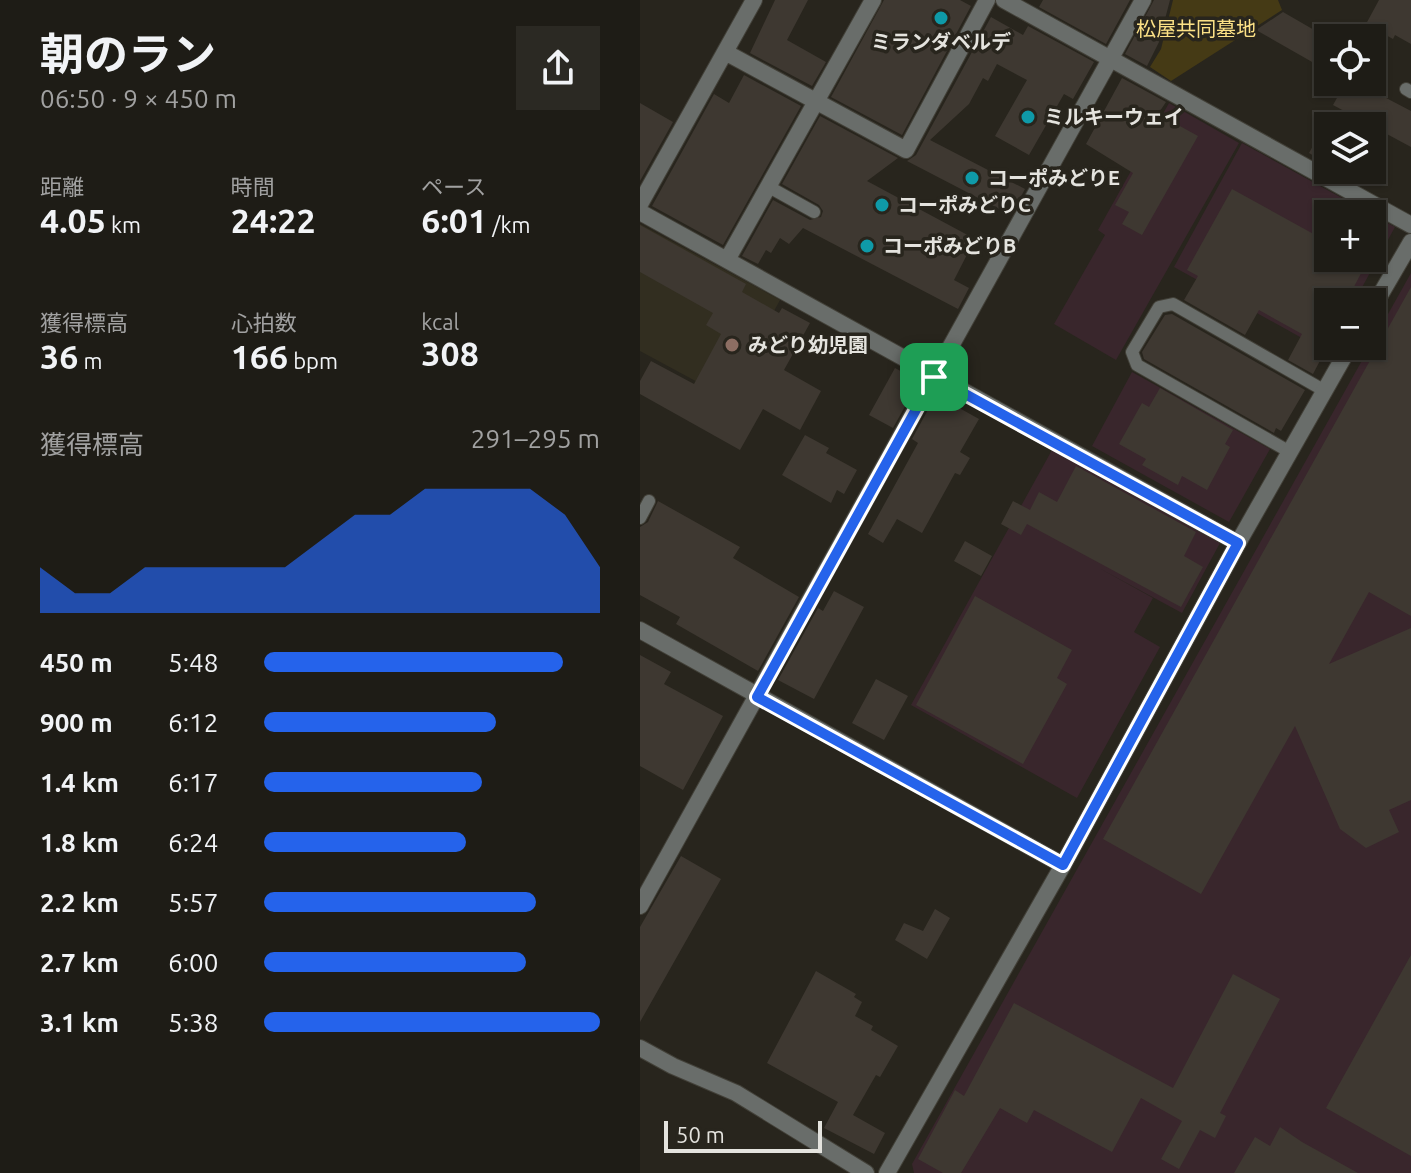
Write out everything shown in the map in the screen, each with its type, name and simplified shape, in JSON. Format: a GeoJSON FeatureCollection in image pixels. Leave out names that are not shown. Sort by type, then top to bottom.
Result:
{"type":"FeatureCollection","features":[{"type":"Feature","properties":{"kind":"street"},"geometry":{"type":"LineString","coordinates":[[640,204],[754,0]]}},
{"type":"Feature","properties":{"kind":"street"},"geometry":{"type":"LineString","coordinates":[[727,260],[873,0]]}},
{"type":"Feature","properties":{"kind":"street"},"geometry":{"type":"LineString","coordinates":[[725,52],[906,150],[987,0]]}},
{"type":"Feature","properties":{"kind":"street"},"geometry":{"type":"LineString","coordinates":[[1004,0],[1411,225]]}},
{"type":"Feature","properties":{"kind":"street"},"geometry":{"type":"LineString","coordinates":[[640,906],[1143,0]]}},
{"type":"Feature","properties":{"kind":"street"},"geometry":{"type":"LineString","coordinates":[[640,212],[1238,543]]}},
{"type":"Feature","properties":{"kind":"street"},"geometry":{"type":"LineString","coordinates":[[1384,288],[1411,242]]}},
{"type":"Feature","properties":{"kind":"street"},"geometry":{"type":"LineString","coordinates":[[887,1173],[1063,865],[1238,543],[1342,360]]}},
{"type":"Feature","properties":{"kind":"street"},"geometry":{"type":"LineString","coordinates":[[640,630],[1063,865]]}},
{"type":"Feature","properties":{"kind":"street"},"geometry":{"type":"LineString","coordinates":[[640,1048],[736,1093],[825,1151],[866,1173]]}},
{"type":"Feature","properties":{"kind":"lane"},"geometry":{"type":"LineString","coordinates":[[769,187],[814,212]]}},
{"type":"Feature","properties":{"kind":"lane"},"geometry":{"type":"LineString","coordinates":[[1290,452],[1137,365],[1132,352],[1159,307],[1173,304],[1325,391]]}},
{"type":"Feature","properties":{"kind":"lane"},"geometry":{"type":"LineString","coordinates":[[640,518],[649,501]]}},
{"type":"Feature","properties":{"kind":"shaded area"},"geometry":{"type":"Polygon","coordinates":[[[1169,103],[1239,143],[1116,360],[1054,324],[1105,235],[1098,230],[1169,103]]]}},
{"type":"Feature","properties":{"kind":"shaded area"},"geometry":{"type":"Polygon","coordinates":[[[1242,143],[1346,200],[1314,200],[1314,272],[1370,272],[1362,288],[1314,288],[1314,345],[1174,267],[1242,143]]]}},
{"type":"Feature","properties":{"kind":"shaded area"},"geometry":{"type":"Polygon","coordinates":[[[1386,222],[1395,227],[1386,243],[1386,222]]]}},
{"type":"Feature","properties":{"kind":"shaded area"},"geometry":{"type":"Polygon","coordinates":[[[640,224],[780,300],[727,398],[640,351],[640,224]]]}},
{"type":"Feature","properties":{"kind":"shaded area"},"geometry":{"type":"Polygon","coordinates":[[[1411,273],[1411,1173],[914,1173],[912,1164],[1362,360],[1386,360],[1386,318],[1411,273]]]}},
{"type":"Feature","properties":{"kind":"shaded area"},"geometry":{"type":"Polygon","coordinates":[[[1132,372],[1270,449],[1229,522],[1092,446],[1132,372]]]}},
{"type":"Feature","properties":{"kind":"shaded area"},"geometry":{"type":"Polygon","coordinates":[[[1052,450],[1220,543],[1182,613],[1099,568],[1153,598],[1134,632],[1160,647],[1077,798],[911,705],[1052,450]]]}},
{"type":"Feature","properties":{"kind":"green space","name":"松屋共同墓地"},"geometry":{"type":"Polygon","coordinates":[[[1173,0],[1278,0],[1282,10],[1171,81],[1150,67],[1161,49],[1173,0]]]}},
{"type":"Feature","properties":{"kind":"building"},"geometry":{"type":"Polygon","coordinates":[[[775,0],[808,0],[787,40],[826,62],[812,86],[750,53],[775,0]]]}},
{"type":"Feature","properties":{"kind":"building"},"geometry":{"type":"Polygon","coordinates":[[[884,0],[960,0],[971,6],[902,135],[831,97],[884,0]]]}},
{"type":"Feature","properties":{"kind":"building"},"geometry":{"type":"Polygon","coordinates":[[[1043,0],[1130,0],[1106,44],[1039,7],[1043,0]]]}},
{"type":"Feature","properties":{"kind":"building"},"geometry":{"type":"Polygon","coordinates":[[[1154,0],[1170,0],[1159,42],[1147,66],[1125,54],[1154,0]]]}},
{"type":"Feature","properties":{"kind":"building"},"geometry":{"type":"Polygon","coordinates":[[[1379,0],[1411,0],[1411,44],[1395,35],[1393,39],[1386,35],[1386,24],[1366,24],[1379,0]]]}},
{"type":"Feature","properties":{"kind":"building"},"geometry":{"type":"Polygon","coordinates":[[[1283,12],[1314,30],[1314,63],[1256,30],[1283,12]]]}},
{"type":"Feature","properties":{"kind":"building"},"geometry":{"type":"Polygon","coordinates":[[[991,17],[1023,35],[1028,26],[1094,62],[1073,99],[1064,94],[1029,155],[995,136],[1027,80],[997,64],[988,81],[983,78],[969,104],[930,140],[1025,189],[1011,215],[907,161],[916,155],[991,17]]]}},
{"type":"Feature","properties":{"kind":"building"},"geometry":{"type":"Polygon","coordinates":[[[744,75],[801,106],[723,245],[652,206],[714,94],[729,103],[744,75]]]}},
{"type":"Feature","properties":{"kind":"building"},"geometry":{"type":"Polygon","coordinates":[[[1122,78],[1166,102],[1158,114],[1198,136],[1142,235],[1122,224],[1129,212],[1115,205],[1133,173],[1086,144],[1122,78]]]}},
{"type":"Feature","properties":{"kind":"building"},"geometry":{"type":"Polygon","coordinates":[[[1338,96],[1382,96],[1411,111],[1411,147],[1386,134],[1386,112],[1346,112],[1333,105],[1338,96]]]}},
{"type":"Feature","properties":{"kind":"building"},"geometry":{"type":"Polygon","coordinates":[[[640,103],[673,122],[640,181],[640,103]]]}},
{"type":"Feature","properties":{"kind":"building"},"geometry":{"type":"Polygon","coordinates":[[[820,116],[898,158],[867,181],[975,239],[954,280],[969,288],[958,309],[803,228],[789,244],[780,238],[771,253],[766,250],[758,264],[742,256],[773,200],[810,220],[821,217],[823,211],[819,205],[782,184],[820,116]]]}},
{"type":"Feature","properties":{"kind":"building"},"geometry":{"type":"Polygon","coordinates":[[[1232,189],[1314,234],[1314,272],[1362,272],[1353,288],[1314,288],[1314,360],[1320,360],[1313,374],[1288,360],[1302,334],[1259,310],[1245,335],[1184,300],[1198,276],[1187,270],[1232,189]]]}},
{"type":"Feature","properties":{"kind":"building"},"geometry":{"type":"Polygon","coordinates":[[[640,225],[746,284],[742,292],[779,313],[782,308],[810,323],[784,370],[821,391],[800,430],[763,409],[740,450],[640,394],[640,381],[651,361],[694,384],[721,334],[706,325],[713,313],[640,272],[640,225]]]}},
{"type":"Feature","properties":{"kind":"building"},"geometry":{"type":"Polygon","coordinates":[[[1411,287],[1411,616],[1369,592],[1329,664],[1411,628],[1411,800],[1389,810],[1399,832],[1366,848],[1340,829],[1295,726],[1201,894],[1103,839],[1370,360],[1386,360],[1386,332],[1411,287]]]}},
{"type":"Feature","properties":{"kind":"building"},"geometry":{"type":"Polygon","coordinates":[[[1172,314],[1305,390],[1281,431],[1276,428],[1274,433],[1144,359],[1142,352],[1165,315],[1172,314]]]}},
{"type":"Feature","properties":{"kind":"building"},"geometry":{"type":"Polygon","coordinates":[[[895,368],[919,381],[893,428],[869,415],[895,368]]]}},
{"type":"Feature","properties":{"kind":"building"},"geometry":{"type":"Polygon","coordinates":[[[1160,388],[1233,430],[1225,444],[1230,447],[1207,490],[1182,476],[1178,485],[1142,465],[1146,459],[1119,444],[1142,403],[1149,407],[1160,388]]]}},
{"type":"Feature","properties":{"kind":"building"},"geometry":{"type":"Polygon","coordinates":[[[936,395],[979,419],[960,452],[970,458],[960,475],[955,473],[922,533],[897,519],[883,543],[868,534],[918,443],[912,439],[936,395]]]}},
{"type":"Feature","properties":{"kind":"building"},"geometry":{"type":"Polygon","coordinates":[[[805,435],[829,448],[826,453],[857,470],[844,494],[837,490],[831,503],[782,475],[805,435]]]}},
{"type":"Feature","properties":{"kind":"building"},"geometry":{"type":"Polygon","coordinates":[[[1076,466],[1196,532],[1184,556],[1203,567],[1181,607],[1027,524],[1021,535],[1001,524],[1013,501],[1030,510],[1039,492],[1057,502],[1076,466]]]}},
{"type":"Feature","properties":{"kind":"building"},"geometry":{"type":"Polygon","coordinates":[[[658,501],[740,547],[733,558],[799,597],[758,671],[676,624],[680,617],[640,595],[640,527],[648,522],[658,501]]]}},
{"type":"Feature","properties":{"kind":"building"},"geometry":{"type":"Polygon","coordinates":[[[965,541],[992,556],[981,576],[954,561],[965,541]]]}},
{"type":"Feature","properties":{"kind":"building"},"geometry":{"type":"Polygon","coordinates":[[[834,591],[864,607],[814,699],[778,680],[818,608],[823,611],[834,591]]]}},
{"type":"Feature","properties":{"kind":"building"},"geometry":{"type":"Polygon","coordinates":[[[975,596],[1072,650],[1057,678],[1067,684],[1023,764],[916,705],[975,596]]]}},
{"type":"Feature","properties":{"kind":"building"},"geometry":{"type":"Polygon","coordinates":[[[640,655],[671,672],[664,684],[723,716],[683,790],[640,766],[640,655]]]}},
{"type":"Feature","properties":{"kind":"building"},"geometry":{"type":"Polygon","coordinates":[[[876,679],[908,696],[884,740],[852,723],[876,679]]]}},
{"type":"Feature","properties":{"kind":"building"},"geometry":{"type":"Polygon","coordinates":[[[681,856],[721,879],[640,1022],[640,927],[681,856]]]}},
{"type":"Feature","properties":{"kind":"building"},"geometry":{"type":"Polygon","coordinates":[[[935,909],[950,918],[927,959],[895,940],[904,923],[923,931],[935,909]]]}},
{"type":"Feature","properties":{"kind":"building"},"geometry":{"type":"Polygon","coordinates":[[[1411,955],[1411,1156],[1326,1108],[1411,955]]]}},
{"type":"Feature","properties":{"kind":"building"},"geometry":{"type":"Polygon","coordinates":[[[816,971],[856,994],[854,997],[862,1002],[855,1016],[898,1046],[880,1077],[876,1075],[853,1115],[885,1133],[874,1154],[824,1128],[838,1102],[767,1063],[816,971]]]}},
{"type":"Feature","properties":{"kind":"building"},"geometry":{"type":"Polygon","coordinates":[[[1233,974],[1280,999],[1220,1113],[1226,1116],[1215,1138],[1200,1130],[1179,1169],[1161,1159],[1182,1121],[1141,1098],[1112,1152],[1034,1110],[1027,1123],[1000,1108],[961,1173],[943,1173],[918,1159],[955,1090],[964,1096],[1014,1003],[1173,1088],[1233,974]]]}},
{"type":"Feature","properties":{"kind":"building"},"geometry":{"type":"Polygon","coordinates":[[[1280,1127],[1358,1173],[1234,1173],[1255,1137],[1270,1146],[1280,1127]]]}},
{"type":"Feature","properties":{"kind":"place","name":"ミランダベルデ"},"geometry":{"type":"Point","coordinates":[941,18]}},
{"type":"Feature","properties":{"kind":"place","name":"ミルキーウェイ"},"geometry":{"type":"Point","coordinates":[1028,117]}},
{"type":"Feature","properties":{"kind":"place","name":"コーポみどりE"},"geometry":{"type":"Point","coordinates":[972,178]}},
{"type":"Feature","properties":{"kind":"place","name":"コーポみどりC"},"geometry":{"type":"Point","coordinates":[882,205]}},
{"type":"Feature","properties":{"kind":"place","name":"コーポみどりB"},"geometry":{"type":"Point","coordinates":[867,246]}},
{"type":"Feature","properties":{"kind":"place","name":"みどり幼児園"},"geometry":{"type":"Point","coordinates":[732,345]}},
{"type":"Feature","properties":{"kind":"route"},"geometry":{"type":"LineString","coordinates":[[934,377],[1238,543],[1063,865],[757,697],[934,377]]}}]}
